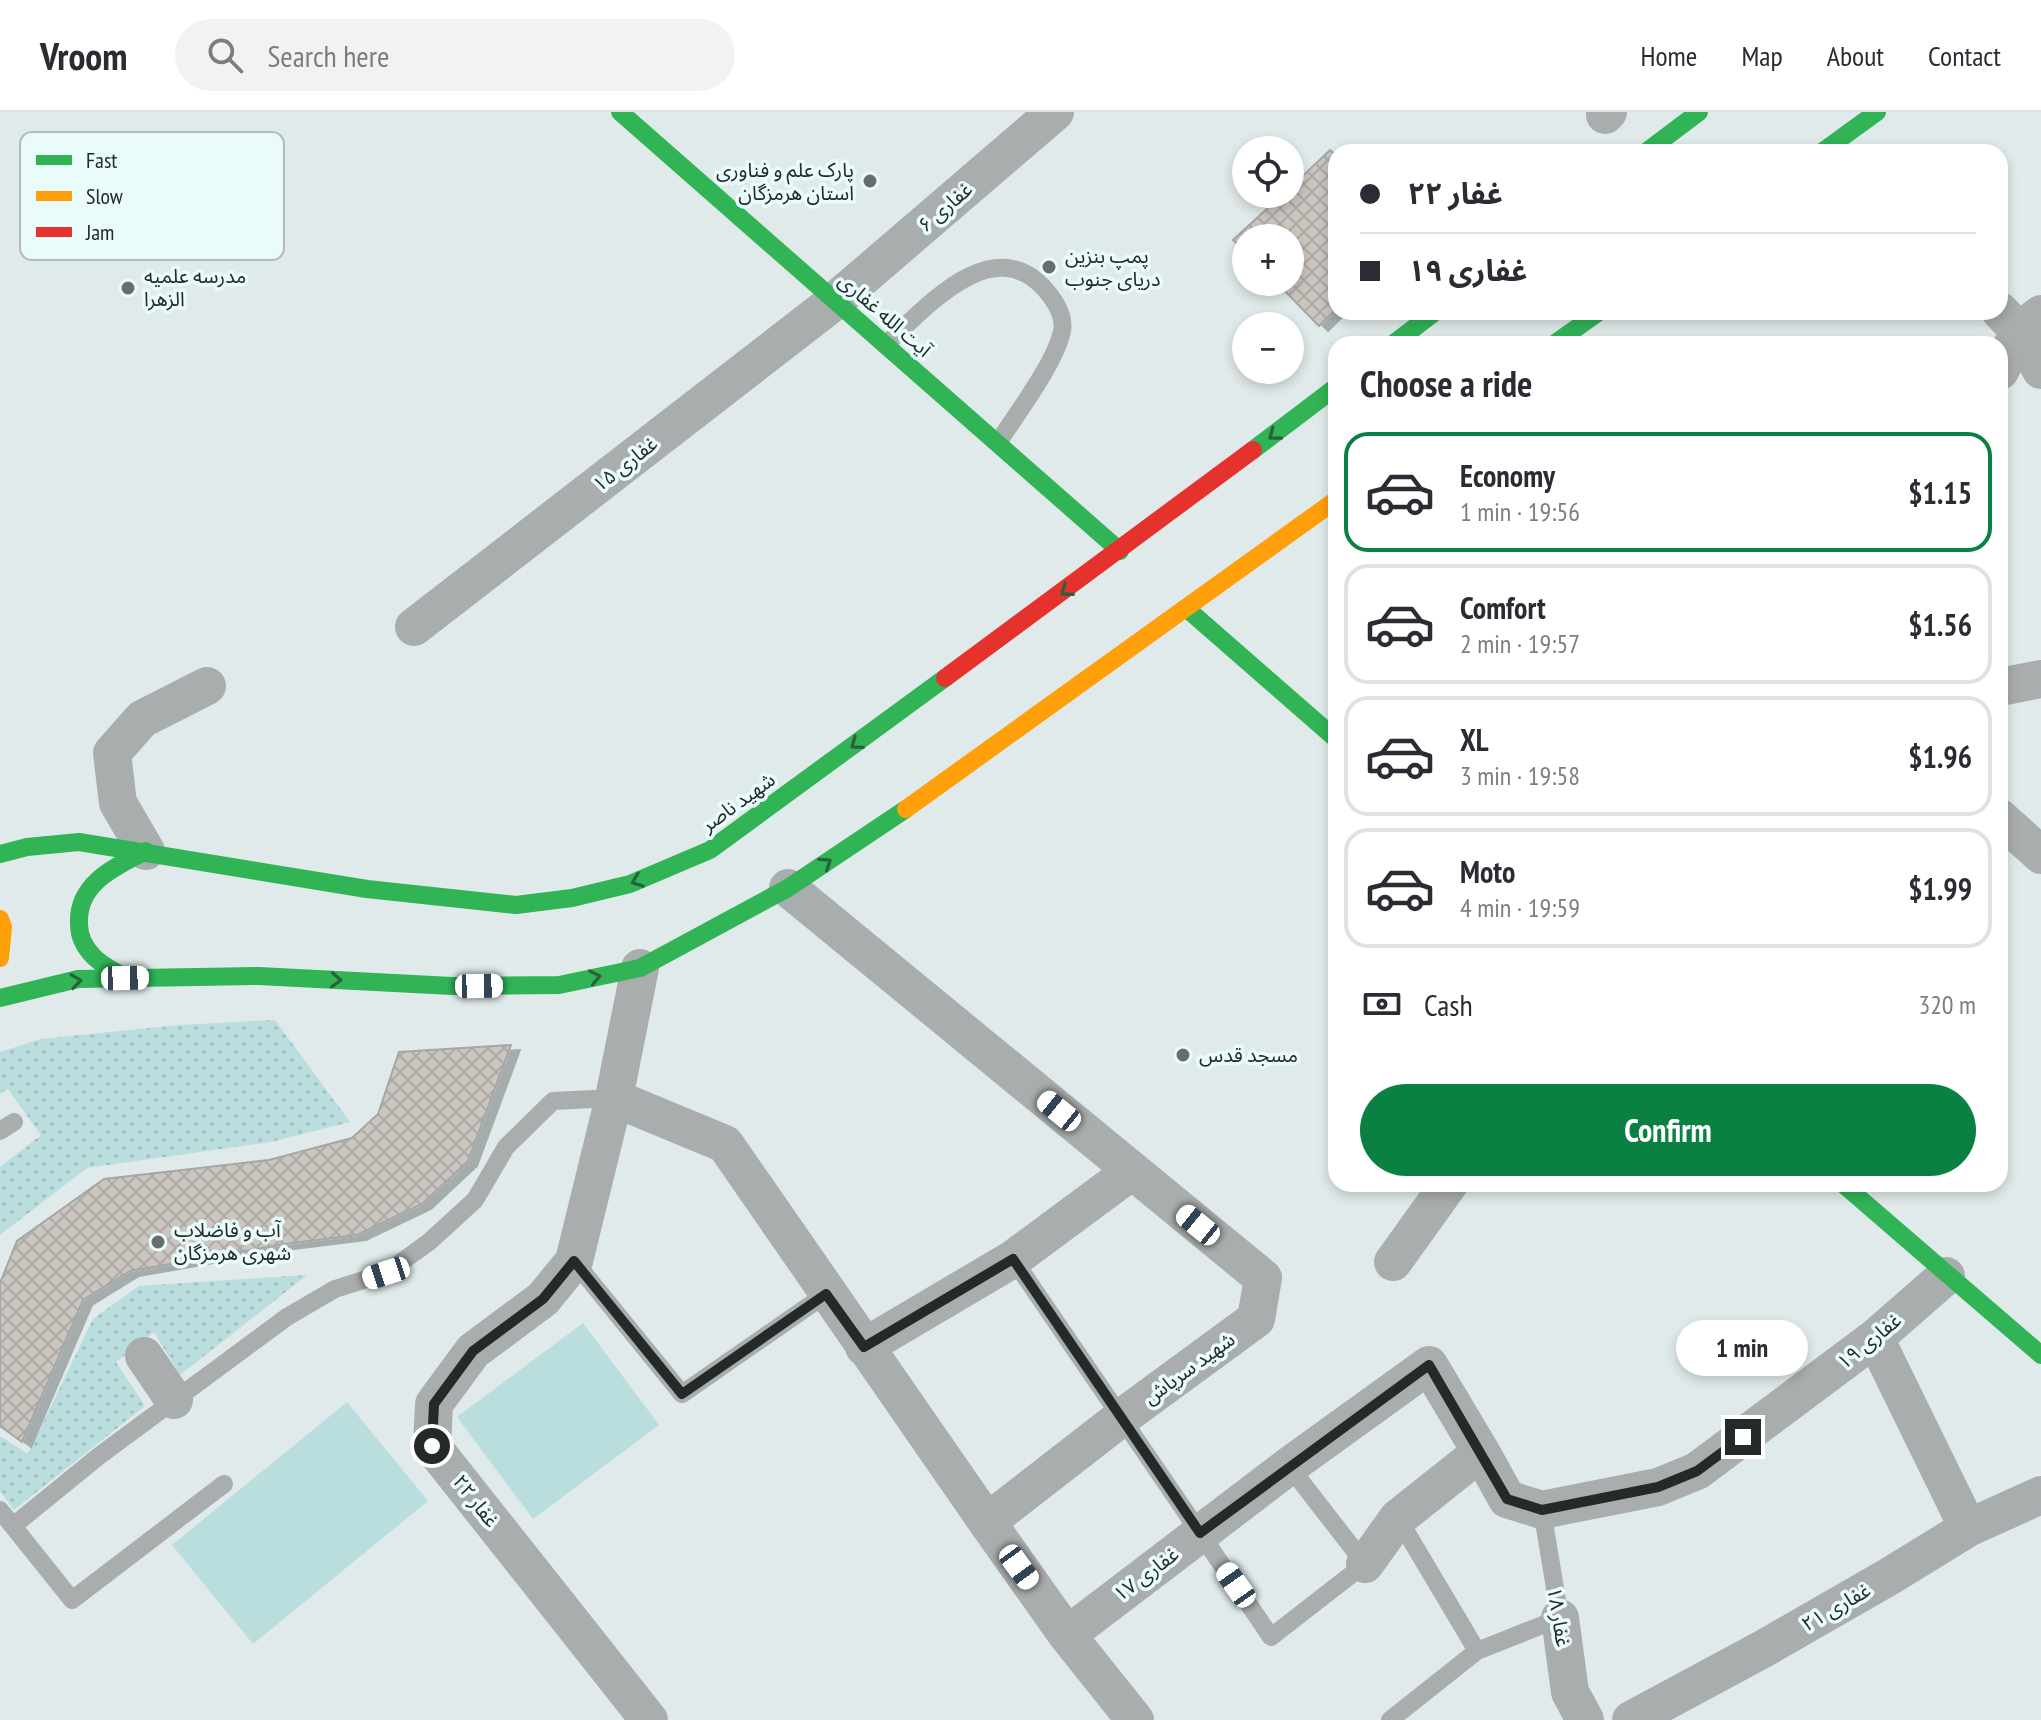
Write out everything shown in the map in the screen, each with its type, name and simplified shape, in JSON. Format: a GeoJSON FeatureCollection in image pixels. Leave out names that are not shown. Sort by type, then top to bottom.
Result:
{"type":"FeatureCollection","features":[{"type":"Feature","properties":{"kind":"main road","name":"آیت الله غفاری"},"geometry":{"type":"LineString","coordinates":[[620,112],[1120,551]]}},
{"type":"Feature","properties":{"kind":"main road"},"geometry":{"type":"LineString","coordinates":[[1657,144],[1699,112]]}},
{"type":"Feature","properties":{"kind":"main road"},"geometry":{"type":"LineString","coordinates":[[1840,144],[1877,112]]}},
{"type":"Feature","properties":{"kind":"main road"},"geometry":{"type":"LineString","coordinates":[[1404,336],[1424,320]]}},
{"type":"Feature","properties":{"kind":"main road"},"geometry":{"type":"LineString","coordinates":[[1565,336],[1588,320]]}},
{"type":"Feature","properties":{"kind":"main road","name":"شهید ناصر"},"geometry":{"type":"LineString","coordinates":[[0,854],[27,847],[79,842],[367,889],[516,905],[572,898],[630,884],[710,850],[1120,551],[1328,393]]}},
{"type":"Feature","properties":{"kind":"main road"},"geometry":{"type":"LineString","coordinates":[[0,998],[78,979],[259,976],[452,986],[559,985],[640,968],[788,888],[882,826],[1328,506]]}},
{"type":"Feature","properties":{"kind":"main road"},"geometry":{"type":"LineString","coordinates":[[1186,608],[1328,732]]}},
{"type":"Feature","properties":{"kind":"main road"},"geometry":{"type":"LineString","coordinates":[[125,978],[93,957],[81,938],[76,912],[87,889],[106,872],[146,851]]}},
{"type":"Feature","properties":{"kind":"main road"},"geometry":{"type":"LineString","coordinates":[[0,919],[3,927],[0,958]]}},
{"type":"Feature","properties":{"kind":"main road"},"geometry":{"type":"LineString","coordinates":[[1852,1192],[2041,1355]]}},
{"type":"Feature","properties":{"kind":"street","name":"غفاری ۶"},"geometry":{"type":"LineString","coordinates":[[835,301],[1055,112]]}},
{"type":"Feature","properties":{"kind":"street","name":"غفاری ۱۵"},"geometry":{"type":"LineString","coordinates":[[414,627],[835,301]]}},
{"type":"Feature","properties":{"kind":"street"},"geometry":{"type":"LineString","coordinates":[[2020,319],[2041,370]]}},
{"type":"Feature","properties":{"kind":"street"},"geometry":{"type":"LineString","coordinates":[[2008,350],[2020,319]]}},
{"type":"Feature","properties":{"kind":"street"},"geometry":{"type":"LineString","coordinates":[[2008,685],[2041,679]]}},
{"type":"Feature","properties":{"kind":"street"},"geometry":{"type":"LineString","coordinates":[[146,851],[118,803],[112,753],[142,719],[207,686]]}},
{"type":"Feature","properties":{"kind":"street"},"geometry":{"type":"LineString","coordinates":[[2008,825],[2041,855]]}},
{"type":"Feature","properties":{"kind":"street","name":"شهید سرپاش"},"geometry":{"type":"LineString","coordinates":[[788,888],[1263,1278],[1256,1319],[987,1522]]}},
{"type":"Feature","properties":{"kind":"street","name":"غفار ۲۲"},"geometry":{"type":"LineString","coordinates":[[640,968],[614,1098],[574,1261],[543,1299],[473,1351],[434,1404],[432,1446],[649,1720]]}},
{"type":"Feature","properties":{"kind":"street"},"geometry":{"type":"LineString","coordinates":[[614,1098],[725,1144],[826,1294],[1067,1635],[1135,1720]]}},
{"type":"Feature","properties":{"kind":"street"},"geometry":{"type":"LineString","coordinates":[[864,1347],[1013,1259],[1132,1171]]}},
{"type":"Feature","properties":{"kind":"street"},"geometry":{"type":"LineString","coordinates":[[1393,1262],[1443,1192]]}},
{"type":"Feature","properties":{"kind":"street","name":"غفاری ۱۹"},"geometry":{"type":"LineString","coordinates":[[1542,1510],[1658,1487],[1697,1471],[1875,1338],[1946,1276]]}},
{"type":"Feature","properties":{"kind":"street"},"geometry":{"type":"LineString","coordinates":[[1875,1338],[1968,1528]]}},
{"type":"Feature","properties":{"kind":"street"},"geometry":{"type":"LineString","coordinates":[[144,1356],[174,1400]]}},
{"type":"Feature","properties":{"kind":"street","name":"غفاری ۱۷"},"geometry":{"type":"LineString","coordinates":[[1067,1635],[1289,1466],[1429,1365],[1481,1452]]}},
{"type":"Feature","properties":{"kind":"street"},"geometry":{"type":"LineString","coordinates":[[1365,1564],[1398,1518],[1481,1452],[1507,1499],[1542,1510]]}},
{"type":"Feature","properties":{"kind":"street","name":"غفاری ۲۱"},"geometry":{"type":"LineString","coordinates":[[1631,1720],[1763,1649],[1968,1528],[2041,1495]]}},
{"type":"Feature","properties":{"kind":"street","name":"غفار ۱۸"},"geometry":{"type":"LineString","coordinates":[[1560,1618],[1570,1692],[1585,1720]]}},
{"type":"Feature","properties":{"kind":"lane"},"geometry":{"type":"LineString","coordinates":[[885,345],[934,301],[975,273],[998,266],[1015,268],[1030,275],[1055,301],[1063,327],[1058,345],[998,443]]}},
{"type":"Feature","properties":{"kind":"lane"},"geometry":{"type":"LineString","coordinates":[[13,1526],[99,1456],[287,1317],[335,1289],[386,1273],[429,1242],[475,1200],[506,1147],[553,1101],[614,1098]]}},
{"type":"Feature","properties":{"kind":"lane"},"geometry":{"type":"LineString","coordinates":[[1013,1259],[1271,1637],[1365,1564],[1289,1466]]}},
{"type":"Feature","properties":{"kind":"lane"},"geometry":{"type":"LineString","coordinates":[[574,1261],[682,1394],[826,1294]]}},
{"type":"Feature","properties":{"kind":"lane"},"geometry":{"type":"LineString","coordinates":[[0,1510],[72,1600],[224,1484]]}},
{"type":"Feature","properties":{"kind":"lane","name":"غفار ۱۸"},"geometry":{"type":"LineString","coordinates":[[1542,1510],[1560,1618]]}},
{"type":"Feature","properties":{"kind":"lane"},"geometry":{"type":"LineString","coordinates":[[1398,1518],[1477,1651]]}},
{"type":"Feature","properties":{"kind":"lane"},"geometry":{"type":"LineString","coordinates":[[1390,1720],[1477,1651],[1560,1618]]}},
{"type":"Feature","properties":{"kind":"shaded area"},"geometry":{"type":"Polygon","coordinates":[[[275,1020],[350,1122],[271,1142],[87,1168],[0,1235],[0,1167],[41,1135],[8,1089],[0,1094],[0,1052],[41,1039],[179,1025],[275,1020]]]}},
{"type":"Feature","properties":{"kind":"shaded area"},"geometry":{"type":"Polygon","coordinates":[[[307,1275],[180,1375],[154,1332],[116,1362],[145,1406],[14,1510],[0,1491],[0,1436],[28,1454],[93,1319],[139,1286],[307,1275]]]}},
{"type":"Feature","properties":{"kind":"shaded area"},"geometry":{"type":"Polygon","coordinates":[[[583,1323],[659,1425],[533,1519],[457,1417],[583,1323]]]}},
{"type":"Feature","properties":{"kind":"shaded area"},"geometry":{"type":"Polygon","coordinates":[[[347,1402],[428,1501],[253,1644],[172,1545],[347,1402]]]}},
{"type":"Feature","properties":{"kind":"building"},"geometry":{"type":"Polygon","coordinates":[[[1328,152],[1328,317],[1319,326],[1290,296],[1304,296],[1304,224],[1250,224],[1268,208],[1304,208],[1304,175],[1328,152]]]}},
{"type":"Feature","properties":{"kind":"building","name":"آب و فاضلاب شهری هرمزگان"},"geometry":{"type":"Polygon","coordinates":[[[511,1045],[468,1161],[422,1204],[357,1235],[130,1271],[83,1300],[22,1442],[0,1426],[0,1283],[17,1241],[104,1179],[269,1160],[352,1138],[378,1114],[399,1052],[511,1045]]]}},
{"type":"Feature","properties":{"kind":"traffic: fast"},"geometry":{"type":"LineString","coordinates":[[620,112],[1120,551]]}},
{"type":"Feature","properties":{"kind":"traffic: fast"},"geometry":{"type":"LineString","coordinates":[[1657,144],[1699,112]]}},
{"type":"Feature","properties":{"kind":"traffic: fast"},"geometry":{"type":"LineString","coordinates":[[1833,144],[1877,112]]}},
{"type":"Feature","properties":{"kind":"traffic: fast"},"geometry":{"type":"LineString","coordinates":[[1404,336],[1424,320]]}},
{"type":"Feature","properties":{"kind":"traffic: fast"},"geometry":{"type":"LineString","coordinates":[[1565,336],[1588,320]]}},
{"type":"Feature","properties":{"kind":"traffic: fast"},"geometry":{"type":"LineString","coordinates":[[1253,450],[1328,393]]}},
{"type":"Feature","properties":{"kind":"traffic: fast"},"geometry":{"type":"LineString","coordinates":[[1186,608],[1328,732]]}},
{"type":"Feature","properties":{"kind":"traffic: fast"},"geometry":{"type":"LineString","coordinates":[[0,854],[27,847],[79,842],[367,889],[516,905],[572,898],[630,884],[710,850],[945,678]]}},
{"type":"Feature","properties":{"kind":"traffic: fast"},"geometry":{"type":"LineString","coordinates":[[0,998],[78,979],[259,976],[452,986],[559,985],[640,968],[788,888],[906,809]]}},
{"type":"Feature","properties":{"kind":"traffic: fast"},"geometry":{"type":"LineString","coordinates":[[125,978],[101,963],[88,950],[80,933],[80,910],[84,898],[100,878],[146,851]]}},
{"type":"Feature","properties":{"kind":"traffic: fast"},"geometry":{"type":"LineString","coordinates":[[1852,1192],[2041,1355]]}},
{"type":"Feature","properties":{"kind":"traffic: slow"},"geometry":{"type":"LineString","coordinates":[[906,809],[1328,506]]}},
{"type":"Feature","properties":{"kind":"traffic: slow"},"geometry":{"type":"LineString","coordinates":[[0,919],[3,927],[0,958]]}},
{"type":"Feature","properties":{"kind":"traffic: jam"},"geometry":{"type":"LineString","coordinates":[[945,678],[1253,450]]}},
{"type":"Feature","properties":{"kind":"place","name":"پارک علم و فناوری استان هرمزگان"},"geometry":{"type":"Point","coordinates":[870,181]}},
{"type":"Feature","properties":{"kind":"place","name":"پمپ بنزین دریای جنوب"},"geometry":{"type":"Point","coordinates":[1049,267]}},
{"type":"Feature","properties":{"kind":"place","name":"مدرسه علمیه الزهرا"},"geometry":{"type":"Point","coordinates":[128,288]}},
{"type":"Feature","properties":{"kind":"place","name":"مسجد قدس"},"geometry":{"type":"Point","coordinates":[1183,1055]}},
{"type":"Feature","properties":{"kind":"place","name":"آب و فاضلاب شهری هرمزگان"},"geometry":{"type":"Point","coordinates":[158,1242]}},
{"type":"Feature","properties":{"kind":"route"},"geometry":{"type":"LineString","coordinates":[[432,1446],[434,1404],[473,1351],[543,1299],[574,1261],[682,1394],[826,1294],[864,1347],[1013,1259],[1200,1533],[1429,1365],[1507,1499],[1542,1510],[1658,1487],[1697,1471],[1743,1437]]}}]}
